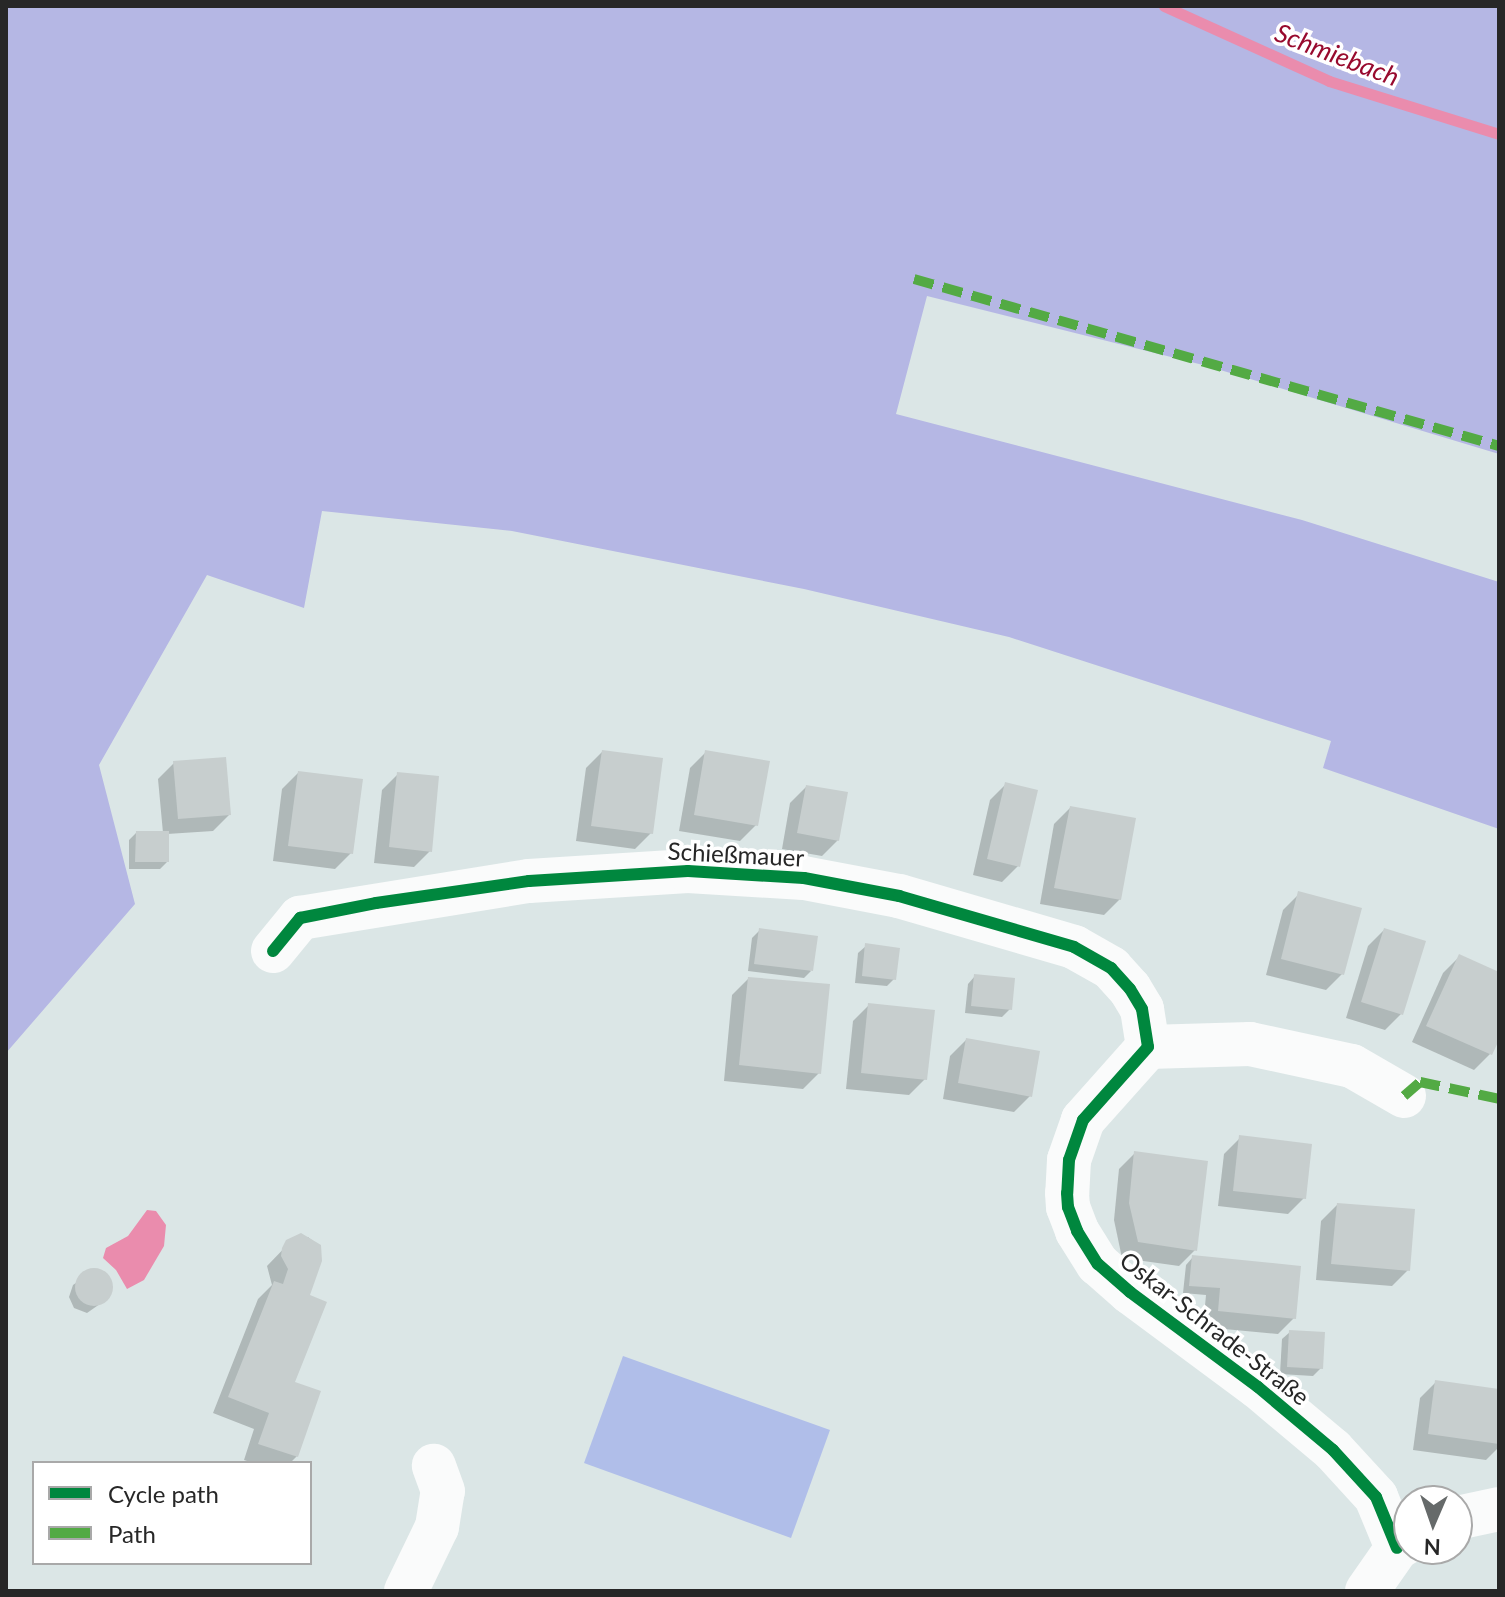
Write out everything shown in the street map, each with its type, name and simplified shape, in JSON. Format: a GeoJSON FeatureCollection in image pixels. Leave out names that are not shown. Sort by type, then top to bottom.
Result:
{"type":"FeatureCollection","features":[{"type":"Feature","properties":{"kind":"street","name":"Schießmauer"},"geometry":{"type":"LineString","coordinates":[[273,951],[300,918],[529,881],[688,871],[804,878],[899,896],[1074,947],[1111,968],[1130,989],[1142,1009],[1148,1047]]}},
{"type":"Feature","properties":{"kind":"street"},"geometry":{"type":"LineString","coordinates":[[1148,1047],[1250,1044],[1352,1066],[1404,1096]]}},
{"type":"Feature","properties":{"kind":"street","name":"Oskar-Schrade-Straße"},"geometry":{"type":"LineString","coordinates":[[1148,1047],[1083,1120],[1069,1160],[1067,1193],[1068,1207],[1077,1231],[1098,1264],[1130,1292],[1258,1387],[1333,1450],[1376,1497],[1393,1527]]}},
{"type":"Feature","properties":{"kind":"street"},"geometry":{"type":"LineString","coordinates":[[406,1591],[437,1527],[443,1491],[434,1466]]}},
{"type":"Feature","properties":{"kind":"street"},"geometry":{"type":"LineString","coordinates":[[1473,1515],[1499,1509]]}},
{"type":"Feature","properties":{"kind":"street","name":"Oskar-Schrade-Straße"},"geometry":{"type":"LineString","coordinates":[[1367,1591],[1393,1557]]}},
{"type":"Feature","properties":{"kind":"shaded area"},"geometry":{"type":"Polygon","coordinates":[[[6,6],[1499,6],[1499,454],[1207,366],[927,296],[896,414],[1302,520],[1499,582],[1499,829],[1323,768],[1331,741],[1009,637],[804,589],[512,531],[322,511],[304,608],[207,575],[99,765],[135,904],[6,1053],[6,6]]]}},
{"type":"Feature","properties":{"kind":"shaded area"},"geometry":{"type":"Polygon","coordinates":[[[147,1210],[156,1211],[166,1225],[164,1246],[144,1280],[127,1289],[116,1270],[103,1258],[106,1248],[128,1236],[147,1210]]]}},
{"type":"Feature","properties":{"kind":"shaded area"},"geometry":{"type":"Polygon","coordinates":[[[623,1356],[830,1430],[791,1538],[584,1463],[623,1356]]]}},
{"type":"Feature","properties":{"kind":"building"},"geometry":{"type":"Polygon","coordinates":[[[602,750],[663,758],[653,834],[591,826],[602,750]]]}},
{"type":"Feature","properties":{"kind":"building"},"geometry":{"type":"Polygon","coordinates":[[[705,750],[770,761],[758,826],[694,815],[705,750]]]}},
{"type":"Feature","properties":{"kind":"building"},"geometry":{"type":"Polygon","coordinates":[[[226,757],[231,815],[178,819],[173,761],[226,757]]]}},
{"type":"Feature","properties":{"kind":"building"},"geometry":{"type":"Polygon","coordinates":[[[298,771],[363,779],[353,854],[288,846],[298,771]]]}},
{"type":"Feature","properties":{"kind":"building"},"geometry":{"type":"Polygon","coordinates":[[[397,772],[439,776],[432,852],[389,847],[397,772]]]}},
{"type":"Feature","properties":{"kind":"building"},"geometry":{"type":"Polygon","coordinates":[[[1005,782],[1038,790],[1020,867],[987,859],[1005,782]]]}},
{"type":"Feature","properties":{"kind":"building"},"geometry":{"type":"Polygon","coordinates":[[[806,785],[848,792],[839,841],[797,833],[806,785]]]}},
{"type":"Feature","properties":{"kind":"building"},"geometry":{"type":"Polygon","coordinates":[[[1070,806],[1136,818],[1121,900],[1054,888],[1070,806]]]}},
{"type":"Feature","properties":{"kind":"building"},"geometry":{"type":"Polygon","coordinates":[[[136,831],[169,831],[169,862],[135,862],[136,831]]]}},
{"type":"Feature","properties":{"kind":"building"},"geometry":{"type":"Polygon","coordinates":[[[1298,891],[1362,908],[1344,975],[1281,959],[1298,891]]]}},
{"type":"Feature","properties":{"kind":"building"},"geometry":{"type":"Polygon","coordinates":[[[759,928],[818,936],[813,971],[754,964],[759,928]]]}},
{"type":"Feature","properties":{"kind":"building"},"geometry":{"type":"Polygon","coordinates":[[[1384,928],[1426,941],[1403,1015],[1361,1002],[1384,928]]]}},
{"type":"Feature","properties":{"kind":"building"},"geometry":{"type":"Polygon","coordinates":[[[865,943],[900,948],[896,980],[862,976],[865,943]]]}},
{"type":"Feature","properties":{"kind":"building"},"geometry":{"type":"Polygon","coordinates":[[[1459,954],[1499,972],[1499,1040],[1492,1055],[1426,1026],[1459,954]]]}},
{"type":"Feature","properties":{"kind":"building"},"geometry":{"type":"Polygon","coordinates":[[[974,974],[1015,978],[1012,1010],[971,1006],[974,974]]]}},
{"type":"Feature","properties":{"kind":"building"},"geometry":{"type":"Polygon","coordinates":[[[748,977],[830,984],[821,1074],[739,1065],[748,977]]]}},
{"type":"Feature","properties":{"kind":"building"},"geometry":{"type":"Polygon","coordinates":[[[868,1003],[935,1010],[927,1080],[861,1073],[868,1003]]]}},
{"type":"Feature","properties":{"kind":"building"},"geometry":{"type":"Polygon","coordinates":[[[966,1038],[1040,1051],[1032,1097],[958,1083],[966,1038]]]}},
{"type":"Feature","properties":{"kind":"building"},"geometry":{"type":"Polygon","coordinates":[[[1239,1135],[1312,1144],[1306,1199],[1233,1191],[1239,1135]]]}},
{"type":"Feature","properties":{"kind":"building"},"geometry":{"type":"Polygon","coordinates":[[[1134,1151],[1208,1161],[1197,1251],[1138,1242],[1129,1203],[1134,1151]]]}},
{"type":"Feature","properties":{"kind":"building"},"geometry":{"type":"Polygon","coordinates":[[[1337,1203],[1415,1209],[1410,1271],[1331,1264],[1337,1203]]]}},
{"type":"Feature","properties":{"kind":"building"},"geometry":{"type":"Polygon","coordinates":[[[301,1233],[321,1245],[322,1261],[310,1295],[327,1302],[295,1382],[321,1391],[298,1457],[258,1444],[269,1413],[228,1397],[274,1281],[283,1284],[288,1269],[281,1256],[282,1248],[286,1240],[301,1233]]]}},
{"type":"Feature","properties":{"kind":"building"},"geometry":{"type":"Polygon","coordinates":[[[1192,1255],[1301,1266],[1296,1319],[1218,1311],[1220,1288],[1189,1286],[1192,1255]]]}},
{"type":"Feature","properties":{"kind":"building"},"geometry":{"type":"Polygon","coordinates":[[[94,1268],[107,1274],[113,1287],[107,1300],[94,1306],[81,1300],[75,1287],[81,1274],[94,1268]]]}},
{"type":"Feature","properties":{"kind":"building"},"geometry":{"type":"Polygon","coordinates":[[[1289,1330],[1325,1332],[1323,1369],[1287,1367],[1289,1330]]]}},
{"type":"Feature","properties":{"kind":"building"},"geometry":{"type":"Polygon","coordinates":[[[1435,1380],[1499,1389],[1499,1444],[1428,1434],[1435,1380]]]}},
{"type":"Feature","properties":{"kind":"waterway","name":"Schmiebach"},"geometry":{"type":"LineString","coordinates":[[1164,6],[1329,81],[1499,134]]}},
{"type":"Feature","properties":{"kind":"marked path"},"geometry":{"type":"LineString","coordinates":[[914,279],[1499,446]]}},
{"type":"Feature","properties":{"kind":"marked path"},"geometry":{"type":"LineString","coordinates":[[1404,1096],[1420,1082],[1499,1099]]}},
{"type":"Feature","properties":{"kind":"cycle path"},"geometry":{"type":"LineString","coordinates":[[273,951],[300,918],[376,903],[529,881],[688,871],[804,878],[899,896],[1074,947],[1111,968],[1130,989],[1142,1009],[1148,1047],[1083,1120],[1069,1160],[1067,1193],[1068,1207],[1077,1231],[1098,1264],[1130,1292],[1258,1387],[1333,1450],[1376,1497],[1393,1538]]}}]}
